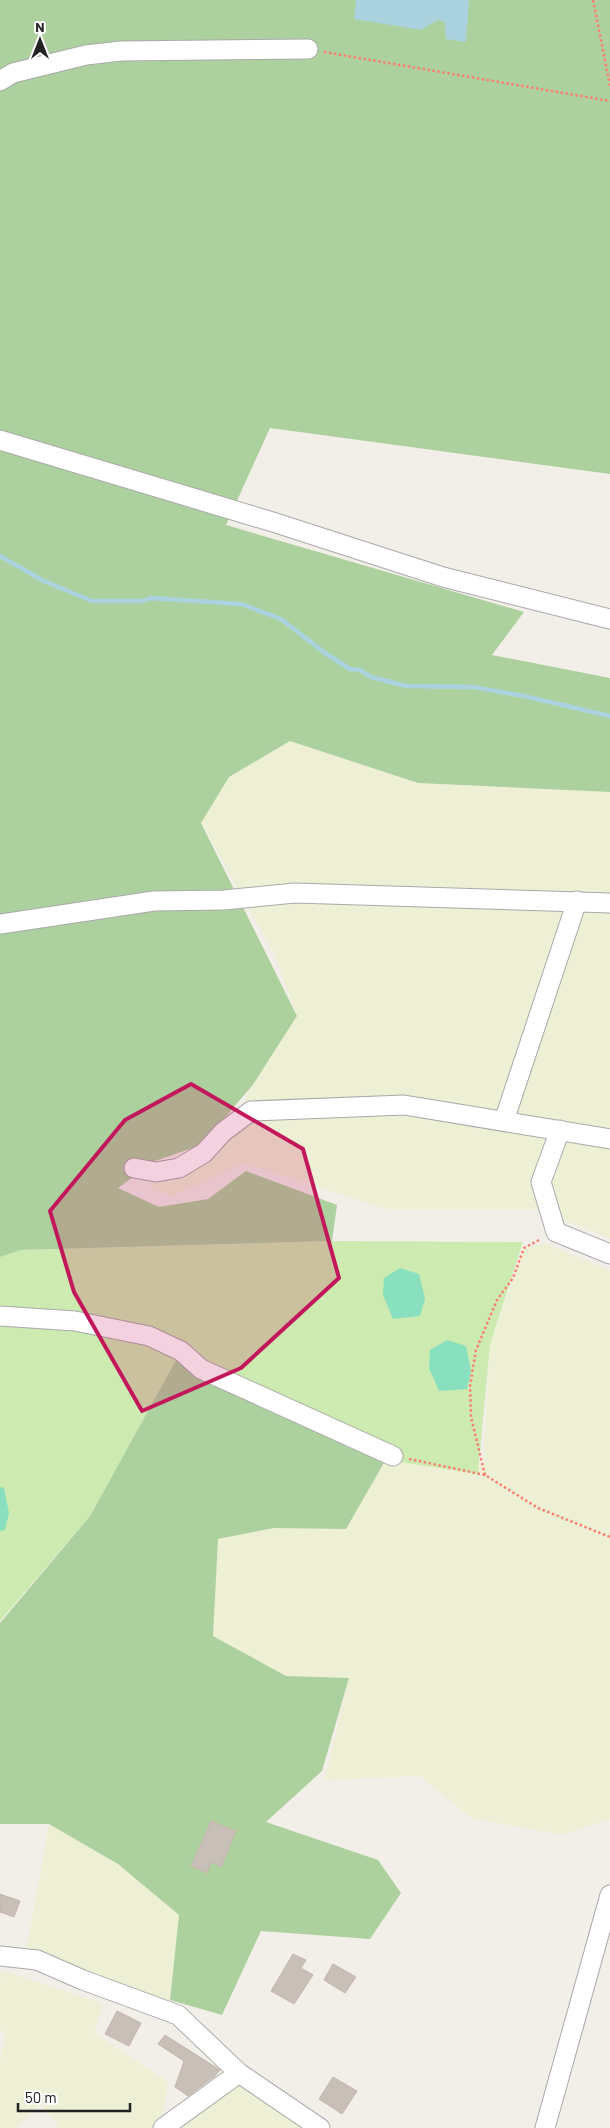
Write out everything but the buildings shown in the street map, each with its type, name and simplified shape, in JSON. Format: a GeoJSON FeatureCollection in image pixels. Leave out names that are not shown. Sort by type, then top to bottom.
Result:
{"type":"FeatureCollection","features":[{"type":"Feature","properties":{"kind":"street"},"geometry":{"type":"LineString","coordinates":[[0,81],[13,73],[86,55],[121,50],[308,49]]}},
{"type":"Feature","properties":{"kind":"street"},"geometry":{"type":"LineString","coordinates":[[0,440],[276,523],[443,577],[610,619]]}},
{"type":"Feature","properties":{"kind":"street"},"geometry":{"type":"LineString","coordinates":[[0,924],[154,901],[224,900],[296,893],[610,903]]}},
{"type":"Feature","properties":{"kind":"street"},"geometry":{"type":"LineString","coordinates":[[504,1121],[577,901]]}},
{"type":"Feature","properties":{"kind":"street"},"geometry":{"type":"LineString","coordinates":[[134,1168],[156,1172],[179,1168],[204,1153],[223,1132],[251,1111],[404,1105],[610,1139]]}},
{"type":"Feature","properties":{"kind":"street"},"geometry":{"type":"LineString","coordinates":[[560,1130],[541,1182],[556,1232],[610,1254]]}},
{"type":"Feature","properties":{"kind":"street"},"geometry":{"type":"LineString","coordinates":[[0,1316],[75,1321],[149,1336],[181,1351],[201,1369],[393,1456]]}},
{"type":"Feature","properties":{"kind":"street"},"geometry":{"type":"LineString","coordinates":[[545,2128],[610,1895]]}},
{"type":"Feature","properties":{"kind":"street"},"geometry":{"type":"LineString","coordinates":[[0,1956],[37,1960],[83,1980],[178,2015],[239,2073],[320,2128]]}},
{"type":"Feature","properties":{"kind":"street"},"geometry":{"type":"LineString","coordinates":[[163,2128],[239,2073]]}},
{"type":"Feature","properties":{"kind":"path"},"geometry":{"type":"LineString","coordinates":[[593,0],[610,86]]}},
{"type":"Feature","properties":{"kind":"path"},"geometry":{"type":"LineString","coordinates":[[308,49],[610,101]]}},
{"type":"Feature","properties":{"kind":"path"},"geometry":{"type":"LineString","coordinates":[[485,1475],[471,1417],[470,1386],[476,1350],[497,1300],[513,1278],[524,1248],[556,1232]]}},
{"type":"Feature","properties":{"kind":"path"},"geometry":{"type":"LineString","coordinates":[[393,1456],[485,1475],[538,1508],[610,1537]]}},
{"type":"Feature","properties":{"kind":"highlighted area"},"geometry":{"type":"Polygon","coordinates":[[[191,1084],[303,1149],[339,1278],[241,1368],[142,1411],[74,1292],[50,1211],[125,1120],[191,1084]]]}},
{"type":"Feature","properties":{"kind":"green space"},"geometry":{"type":"Polygon","coordinates":[[[0,0],[610,0],[610,474],[270,428],[226,525],[524,612],[492,655],[610,678],[610,792],[418,783],[290,741],[229,777],[201,823],[297,1016],[252,1086],[201,1145],[155,1161],[118,1188],[159,1207],[208,1199],[246,1171],[337,1205],[332,1241],[21,1250],[0,1257],[0,0]]]}},
{"type":"Feature","properties":{"kind":"green space"},"geometry":{"type":"Polygon","coordinates":[[[290,741],[418,783],[610,792],[610,1239],[540,1209],[386,1209],[245,1163],[172,1196],[148,1186],[219,1154],[252,1086],[297,1016],[274,954],[201,822],[219,783],[290,741]]]}},
{"type":"Feature","properties":{"kind":"green space"},"geometry":{"type":"Polygon","coordinates":[[[332,1241],[523,1242],[490,1345],[478,1474],[394,1461],[181,1351],[90,1516],[0,1621],[0,1254],[21,1250],[332,1241]]]}},
{"type":"Feature","properties":{"kind":"green space"},"geometry":{"type":"Polygon","coordinates":[[[545,1243],[610,1271],[610,1819],[561,1835],[471,1818],[420,1776],[325,1780],[349,1678],[286,1676],[213,1636],[218,1539],[274,1528],[346,1529],[383,1456],[483,1465],[490,1345],[524,1248],[545,1243]]]}},
{"type":"Feature","properties":{"kind":"green space"},"geometry":{"type":"Polygon","coordinates":[[[400,1268],[419,1274],[425,1299],[420,1316],[393,1319],[383,1295],[384,1278],[400,1268]]]}},
{"type":"Feature","properties":{"kind":"green space"},"geometry":{"type":"Polygon","coordinates":[[[447,1340],[466,1346],[471,1371],[467,1389],[439,1391],[429,1368],[430,1350],[447,1340]]]}},
{"type":"Feature","properties":{"kind":"green space"},"geometry":{"type":"Polygon","coordinates":[[[181,1351],[389,1454],[346,1529],[274,1528],[218,1539],[213,1636],[286,1676],[349,1678],[322,1771],[266,1822],[378,1860],[401,1893],[370,1939],[261,1931],[222,2015],[170,2000],[179,1915],[118,1864],[49,1824],[0,1824],[0,1623],[90,1516],[181,1351]]]}},
{"type":"Feature","properties":{"kind":"green space"},"geometry":{"type":"Polygon","coordinates":[[[0,1487],[4,1488],[9,1513],[5,1530],[0,1531],[0,1487]]]}},
{"type":"Feature","properties":{"kind":"green space"},"geometry":{"type":"Polygon","coordinates":[[[49,1824],[118,1864],[179,1915],[170,2000],[128,1990],[25,1958],[49,1824]]]}},
{"type":"Feature","properties":{"kind":"green space"},"geometry":{"type":"Polygon","coordinates":[[[2,1970],[103,2004],[94,2033],[168,2082],[161,2128],[59,2128],[41,2103],[16,2128],[0,2128],[0,2058],[6,2036],[0,2029],[0,1979],[2,1970]]]}},
{"type":"Feature","properties":{"kind":"green space"},"geometry":{"type":"Polygon","coordinates":[[[239,2073],[302,2128],[164,2128],[239,2073]]]}},
{"type":"Feature","properties":{"kind":"water"},"geometry":{"type":"Polygon","coordinates":[[[356,0],[469,0],[466,42],[446,39],[445,22],[438,20],[421,30],[354,19],[356,0]]]}},
{"type":"Feature","properties":{"kind":"waterway"},"geometry":{"type":"LineString","coordinates":[[0,556],[44,581],[92,601],[143,601],[151,598],[241,604],[281,619],[325,653],[350,669],[360,670],[371,677],[406,686],[473,687],[524,696],[610,716]]}}]}
